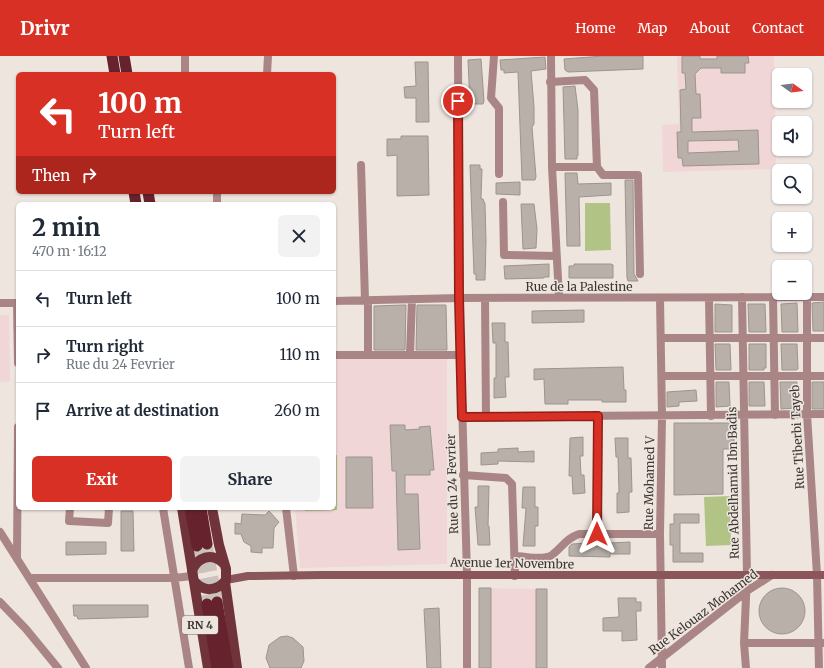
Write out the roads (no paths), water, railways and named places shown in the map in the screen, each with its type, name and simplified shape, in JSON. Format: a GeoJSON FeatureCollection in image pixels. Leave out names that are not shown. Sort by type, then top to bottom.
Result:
{"type":"FeatureCollection","features":[{"type":"Feature","properties":{"kind":"highway"},"geometry":{"type":"LineString","coordinates":[[112,56],[115,72]]}},
{"type":"Feature","properties":{"kind":"highway"},"geometry":{"type":"LineString","coordinates":[[124,56],[127,72]]}},
{"type":"Feature","properties":{"kind":"highway"},"geometry":{"type":"LineString","coordinates":[[191,510],[202,545],[201,510]]}},
{"type":"Feature","properties":{"kind":"highway","name":"RN 4"},"geometry":{"type":"LineString","coordinates":[[217,668],[212,603],[228,668]]}},
{"type":"Feature","properties":{"kind":"main road","name":"RN 4"},"geometry":{"type":"LineString","coordinates":[[182,510],[208,668]]}},
{"type":"Feature","properties":{"kind":"main road"},"geometry":{"type":"LineString","coordinates":[[212,510],[224,565],[225,581],[219,587],[210,590],[201,588],[193,576],[198,561],[208,556],[219,559],[224,565]]}},
{"type":"Feature","properties":{"kind":"main road","name":"Avenue 1er Novembre"},"geometry":{"type":"LineString","coordinates":[[224,565],[235,573],[248,576]]}},
{"type":"Feature","properties":{"kind":"main road","name":"Avenue 1er Novembre"},"geometry":{"type":"LineString","coordinates":[[225,581],[248,576],[467,574],[515,576],[821,575]]}},
{"type":"Feature","properties":{"kind":"main road","name":"RN 4"},"geometry":{"type":"LineString","coordinates":[[225,581],[237,668]]}},
{"type":"Feature","properties":{"kind":"street"},"geometry":{"type":"LineString","coordinates":[[185,56],[185,72]]}},
{"type":"Feature","properties":{"kind":"street"},"geometry":{"type":"LineString","coordinates":[[267,72],[268,56]]}},
{"type":"Feature","properties":{"kind":"street","name":"Rue du 24 Fevrier"},"geometry":{"type":"LineString","coordinates":[[458,56],[459,298],[467,574],[467,668]]}},
{"type":"Feature","properties":{"kind":"street"},"geometry":{"type":"LineString","coordinates":[[494,56],[491,98],[499,108],[499,174]]}},
{"type":"Feature","properties":{"kind":"street"},"geometry":{"type":"LineString","coordinates":[[551,56],[550,82],[552,167],[559,298]]}},
{"type":"Feature","properties":{"kind":"street"},"geometry":{"type":"LineString","coordinates":[[550,82],[585,80],[594,90],[597,167],[603,175],[638,175],[640,274]]}},
{"type":"Feature","properties":{"kind":"street"},"geometry":{"type":"LineString","coordinates":[[361,165],[368,355]]}},
{"type":"Feature","properties":{"kind":"street"},"geometry":{"type":"LineString","coordinates":[[552,167],[597,167]]}},
{"type":"Feature","properties":{"kind":"street"},"geometry":{"type":"LineString","coordinates":[[503,202],[504,255],[556,256]]}},
{"type":"Feature","properties":{"kind":"street","name":"Rue Abdelhamid Ibn Badis"},"geometry":{"type":"LineString","coordinates":[[742,297],[747,576],[744,643],[746,668]]}},
{"type":"Feature","properties":{"kind":"street","name":"Rue de la Palestine"},"geometry":{"type":"LineString","coordinates":[[336,301],[459,298],[772,297]]}},
{"type":"Feature","properties":{"kind":"street","name":"Rue de la Palestine"},"geometry":{"type":"LineString","coordinates":[[812,297],[824,297]]}},
{"type":"Feature","properties":{"kind":"street"},"geometry":{"type":"LineString","coordinates":[[485,298],[486,417]]}},
{"type":"Feature","properties":{"kind":"street","name":"Rue Mohamed V"},"geometry":{"type":"LineString","coordinates":[[660,298],[662,338],[660,534],[662,668]]}},
{"type":"Feature","properties":{"kind":"street"},"geometry":{"type":"LineString","coordinates":[[709,298],[711,416]]}},
{"type":"Feature","properties":{"kind":"street"},"geometry":{"type":"LineString","coordinates":[[410,354],[412,299]]}},
{"type":"Feature","properties":{"kind":"street"},"geometry":{"type":"LineString","coordinates":[[773,300],[776,415]]}},
{"type":"Feature","properties":{"kind":"street","name":"Rue Tiberbi Tayeb"},"geometry":{"type":"LineString","coordinates":[[807,300],[807,414],[821,575],[821,643],[819,668]]}},
{"type":"Feature","properties":{"kind":"street"},"geometry":{"type":"LineString","coordinates":[[0,303],[16,303]]}},
{"type":"Feature","properties":{"kind":"street"},"geometry":{"type":"LineString","coordinates":[[662,338],[824,338]]}},
{"type":"Feature","properties":{"kind":"street"},"geometry":{"type":"LineString","coordinates":[[336,355],[460,355]]}},
{"type":"Feature","properties":{"kind":"street"},"geometry":{"type":"LineString","coordinates":[[662,376],[824,376]]}},
{"type":"Feature","properties":{"kind":"street"},"geometry":{"type":"LineString","coordinates":[[462,417],[744,416],[824,414]]}},
{"type":"Feature","properties":{"kind":"street"},"geometry":{"type":"LineString","coordinates":[[597,534],[598,416]]}},
{"type":"Feature","properties":{"kind":"street"},"geometry":{"type":"LineString","coordinates":[[463,475],[506,478],[512,484],[515,576]]}},
{"type":"Feature","properties":{"kind":"street"},"geometry":{"type":"LineString","coordinates":[[17,510],[17,559]]}},
{"type":"Feature","properties":{"kind":"street"},"geometry":{"type":"LineString","coordinates":[[70,510],[69,521],[108,523],[109,510]]}},
{"type":"Feature","properties":{"kind":"street"},"geometry":{"type":"LineString","coordinates":[[163,510],[189,668]]}},
{"type":"Feature","properties":{"kind":"street"},"geometry":{"type":"LineString","coordinates":[[286,510],[294,576]]}},
{"type":"Feature","properties":{"kind":"street"},"geometry":{"type":"LineString","coordinates":[[0,532],[86,668]]}},
{"type":"Feature","properties":{"kind":"street"},"geometry":{"type":"LineString","coordinates":[[515,556],[551,556],[570,537],[579,534],[660,534]]}},
{"type":"Feature","properties":{"kind":"street","name":"Rue Kelouaz Mohamed"},"geometry":{"type":"LineString","coordinates":[[649,668],[747,591],[772,575]]}},
{"type":"Feature","properties":{"kind":"street"},"geometry":{"type":"LineString","coordinates":[[30,578],[174,578],[193,576]]}},
{"type":"Feature","properties":{"kind":"street"},"geometry":{"type":"LineString","coordinates":[[0,602],[26,629],[58,668]]}},
{"type":"Feature","properties":{"kind":"street"},"geometry":{"type":"LineString","coordinates":[[744,643],[821,643]]}},
{"type":"Feature","properties":{"kind":"tunnel"},"geometry":{"type":"LineString","coordinates":[[207,544],[217,602]]}},
{"type":"Feature","properties":{"kind":"tunnel"},"geometry":{"type":"LineString","coordinates":[[197,546],[207,604]]}}]}
